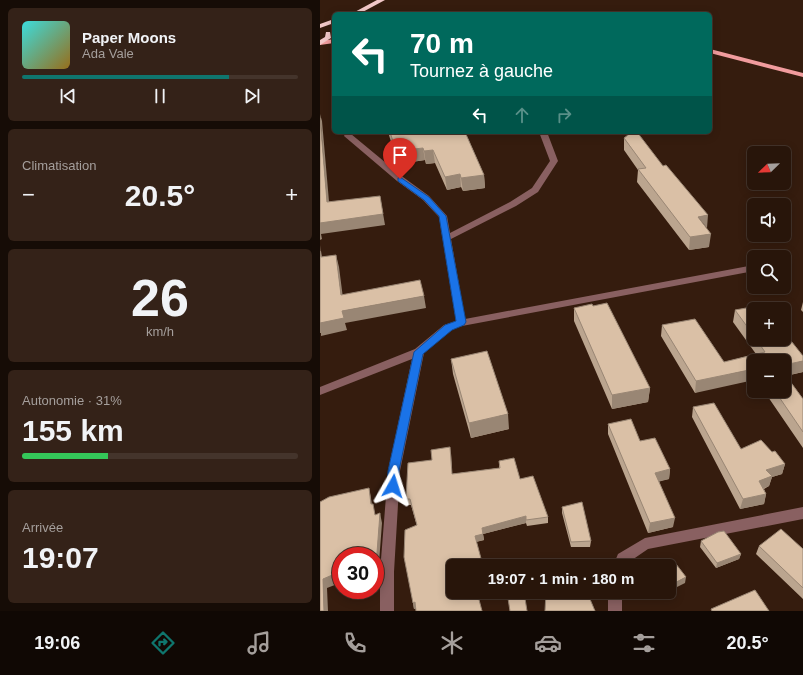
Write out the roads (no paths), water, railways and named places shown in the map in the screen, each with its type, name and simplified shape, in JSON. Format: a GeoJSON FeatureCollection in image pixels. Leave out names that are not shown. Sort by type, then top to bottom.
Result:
{"type":"FeatureCollection","features":[{"type":"Feature","properties":{"kind":"highway"},"geometry":{"type":"LineString","coordinates":[[358,12],[382,0]]}},
{"type":"Feature","properties":{"kind":"highway"},"geometry":{"type":"LineString","coordinates":[[320,26],[332,22]]}},
{"type":"Feature","properties":{"kind":"highway"},"geometry":{"type":"LineString","coordinates":[[320,31],[331,33],[328,38],[320,43]]}},
{"type":"Feature","properties":{"kind":"main road"},"geometry":{"type":"LineString","coordinates":[[320,43],[332,41]]}},
{"type":"Feature","properties":{"kind":"main road"},"geometry":{"type":"LineString","coordinates":[[712,52],[803,75]]}},
{"type":"Feature","properties":{"kind":"street"},"geometry":{"type":"LineString","coordinates":[[446,238],[513,204],[535,190],[554,161],[545,134]]}},
{"type":"Feature","properties":{"kind":"street"},"geometry":{"type":"LineString","coordinates":[[348,136],[400,179],[426,198],[443,216],[461,322]]}},
{"type":"Feature","properties":{"kind":"street"},"geometry":{"type":"LineString","coordinates":[[320,391],[419,352],[448,327],[461,322],[747,269]]}},
{"type":"Feature","properties":{"kind":"street"},"geometry":{"type":"LineString","coordinates":[[387,611],[387,572],[394,471],[419,352]]}},
{"type":"Feature","properties":{"kind":"street"},"geometry":{"type":"LineString","coordinates":[[622,559],[645,544],[803,513]]}},
{"type":"Feature","properties":{"kind":"street"},"geometry":{"type":"LineString","coordinates":[[615,599],[615,611]]}}]}
